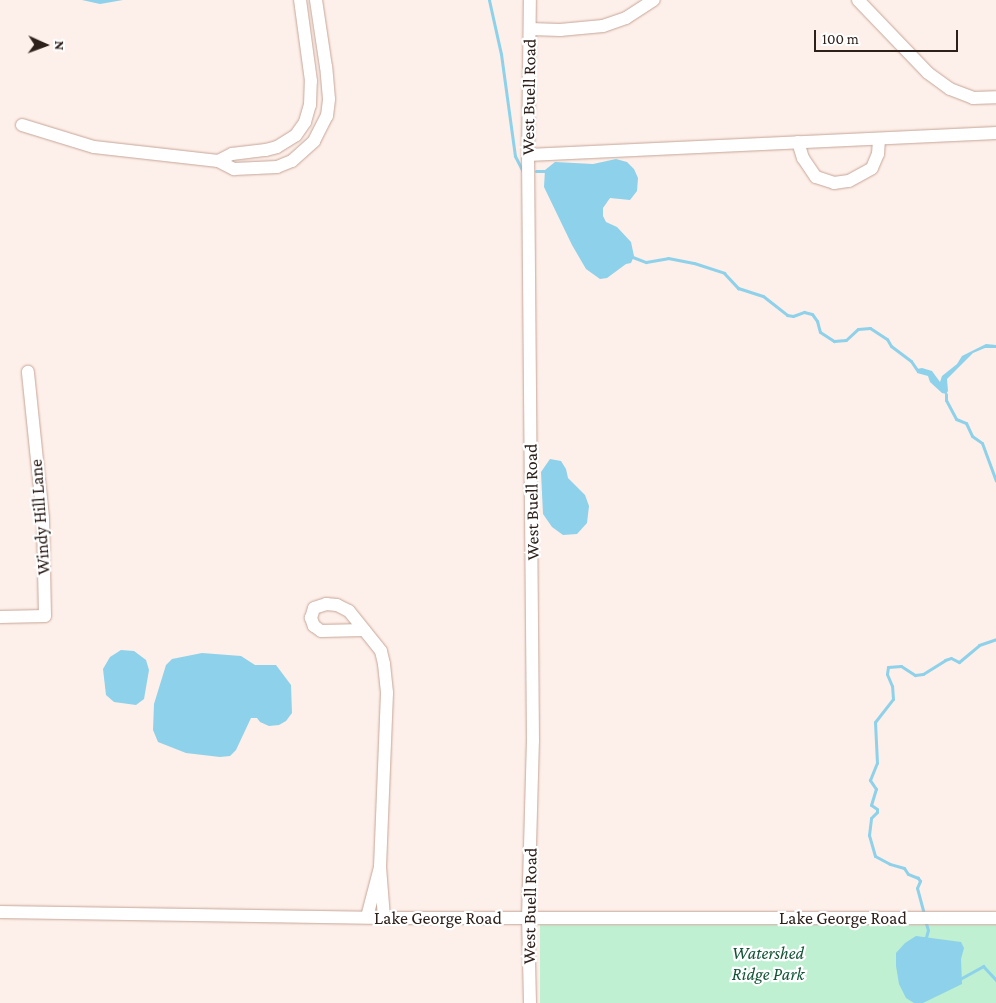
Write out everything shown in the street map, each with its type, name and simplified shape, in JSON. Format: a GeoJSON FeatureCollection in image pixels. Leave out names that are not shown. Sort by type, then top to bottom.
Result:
{"type":"FeatureCollection","features":[{"type":"Feature","properties":{"kind":"street"},"geometry":{"type":"LineString","coordinates":[[218,161],[232,154],[277,147],[296,135],[305,122],[310,105],[311,81],[300,0]]}},
{"type":"Feature","properties":{"kind":"street"},"geometry":{"type":"LineString","coordinates":[[22,125],[94,147],[218,161],[234,169],[277,166],[292,161],[314,142],[322,128],[329,99],[316,0]]}},
{"type":"Feature","properties":{"kind":"street","name":"West Buell Road"},"geometry":{"type":"LineString","coordinates":[[530,0],[528,155],[533,534],[533,741],[528,918],[530,1003]]}},
{"type":"Feature","properties":{"kind":"street"},"geometry":{"type":"LineString","coordinates":[[530,29],[560,30],[603,26],[626,18],[654,0]]}},
{"type":"Feature","properties":{"kind":"street"},"geometry":{"type":"LineString","coordinates":[[858,0],[928,73],[950,89],[973,98],[996,97]]}},
{"type":"Feature","properties":{"kind":"street"},"geometry":{"type":"LineString","coordinates":[[303,16],[319,13]]}},
{"type":"Feature","properties":{"kind":"street"},"geometry":{"type":"LineString","coordinates":[[528,155],[996,133]]}},
{"type":"Feature","properties":{"kind":"street"},"geometry":{"type":"LineString","coordinates":[[798,142],[803,158],[816,177],[834,183],[849,182],[872,168],[878,154],[879,138]]}},
{"type":"Feature","properties":{"kind":"street","name":"Windy Hill Lane"},"geometry":{"type":"LineString","coordinates":[[0,618],[45,616],[43,518],[28,372]]}},
{"type":"Feature","properties":{"kind":"street"},"geometry":{"type":"LineString","coordinates":[[364,630],[381,651],[387,693],[380,867],[384,918]]}},
{"type":"Feature","properties":{"kind":"street"},"geometry":{"type":"LineString","coordinates":[[367,917],[380,867]]}},
{"type":"Feature","properties":{"kind":"street","name":"Lake George Road"},"geometry":{"type":"LineString","coordinates":[[0,912],[384,918],[996,918]]}},
{"type":"Feature","properties":{"kind":"green space","name":"Watershed Ridge Park"},"geometry":{"type":"Polygon","coordinates":[[[540,925],[996,925],[996,1003],[540,1003],[540,925]]]}},
{"type":"Feature","properties":{"kind":"water"},"geometry":{"type":"Polygon","coordinates":[[[82,0],[123,0],[100,4],[82,0]]]}},
{"type":"Feature","properties":{"kind":"water"},"geometry":{"type":"Polygon","coordinates":[[[616,159],[627,162],[634,169],[638,178],[637,191],[630,200],[610,198],[603,208],[603,216],[606,222],[617,227],[631,242],[634,256],[631,263],[626,264],[607,278],[600,279],[586,269],[572,245],[544,187],[545,170],[555,162],[593,164],[616,159]]]}},
{"type":"Feature","properties":{"kind":"water"},"geometry":{"type":"Polygon","coordinates":[[[986,344],[996,345],[996,348],[985,348],[973,353],[947,379],[948,391],[946,394],[942,393],[930,382],[928,376],[917,373],[917,369],[922,368],[932,371],[940,382],[942,376],[957,364],[962,356],[986,344]]]}},
{"type":"Feature","properties":{"kind":"water"},"geometry":{"type":"Polygon","coordinates":[[[550,459],[561,461],[566,469],[568,478],[585,495],[589,506],[587,523],[577,534],[563,535],[552,527],[543,514],[541,472],[550,459]]]}},
{"type":"Feature","properties":{"kind":"water"},"geometry":{"type":"Polygon","coordinates":[[[121,650],[134,651],[146,660],[149,670],[144,699],[136,705],[114,702],[106,695],[103,669],[110,657],[121,650]]]}},
{"type":"Feature","properties":{"kind":"water"},"geometry":{"type":"Polygon","coordinates":[[[202,653],[241,656],[255,665],[276,665],[291,685],[292,713],[286,721],[279,725],[269,726],[260,722],[257,718],[251,718],[236,750],[230,756],[220,757],[186,753],[158,742],[153,730],[154,704],[166,665],[172,659],[202,653]]]}},
{"type":"Feature","properties":{"kind":"water"},"geometry":{"type":"Polygon","coordinates":[[[916,936],[961,942],[964,948],[961,959],[962,984],[923,1003],[914,1003],[906,998],[899,984],[896,966],[896,953],[905,943],[916,936]]]}},
{"type":"Feature","properties":{"kind":"waterway"},"geometry":{"type":"LineString","coordinates":[[489,0],[501,54],[515,156],[523,172]]}},
{"type":"Feature","properties":{"kind":"waterway"},"geometry":{"type":"LineString","coordinates":[[536,171],[549,171]]}},
{"type":"Feature","properties":{"kind":"waterway"},"geometry":{"type":"LineString","coordinates":[[630,256],[646,262],[668,258],[694,263],[724,273],[738,288],[763,296],[787,315],[793,316],[804,312],[812,314],[817,321],[820,332],[834,341],[846,340],[858,329],[870,328],[887,339],[891,346],[911,361],[917,370]]}},
{"type":"Feature","properties":{"kind":"waterway"},"geometry":{"type":"LineString","coordinates":[[946,394],[946,400],[956,419],[966,423],[972,436],[982,443],[996,481]]}},
{"type":"Feature","properties":{"kind":"waterway"},"geometry":{"type":"LineString","coordinates":[[924,914],[917,888],[920,881],[918,878],[908,874],[904,868],[890,864],[875,856],[869,835],[871,818],[877,812],[877,809],[871,805],[876,789],[870,780],[877,763],[875,722],[893,699],[892,686],[887,674],[888,667],[901,666],[915,675],[923,674],[945,660],[951,658],[959,662],[979,645],[996,639]]}},
{"type":"Feature","properties":{"kind":"waterway"},"geometry":{"type":"LineString","coordinates":[[925,920],[928,930],[925,941]]}},
{"type":"Feature","properties":{"kind":"waterway"},"geometry":{"type":"LineString","coordinates":[[958,980],[983,966],[996,980]]}}]}
